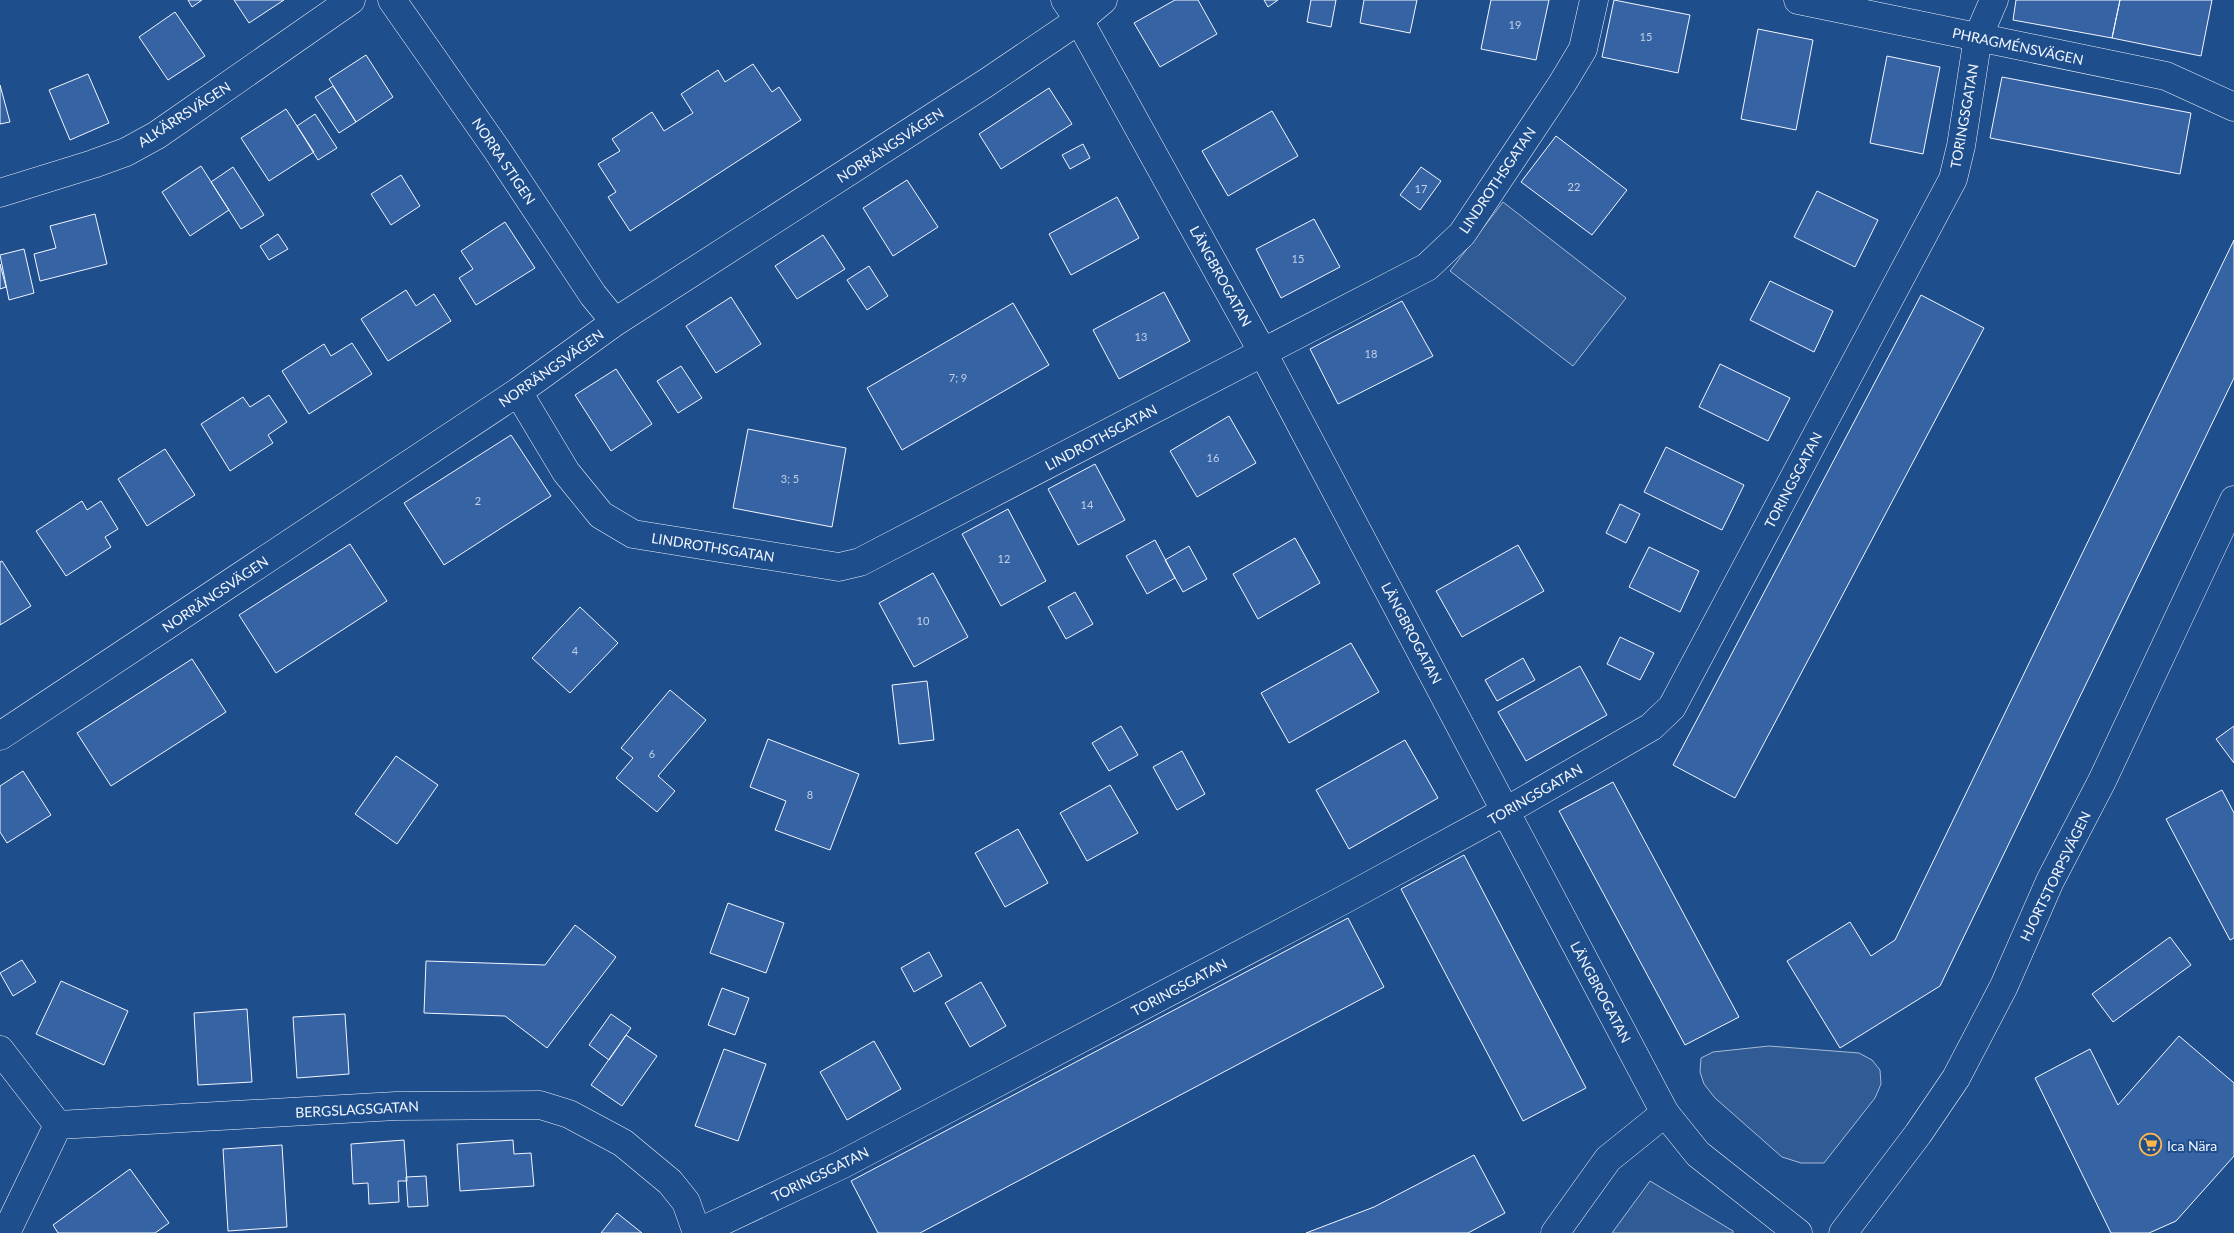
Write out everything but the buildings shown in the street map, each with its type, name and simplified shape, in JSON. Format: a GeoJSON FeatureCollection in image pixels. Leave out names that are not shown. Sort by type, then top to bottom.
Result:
{"type":"FeatureCollection","features":[{"type":"Feature","properties":{"kind":"street","name":"ALKÄRRSVÄGEN"},"geometry":{"type":"LineString","coordinates":[[0,193],[93,164],[134,148],[157,135],[351,0]]}},
{"type":"Feature","properties":{"kind":"street","name":"NORRA STIGEN"},"geometry":{"type":"LineString","coordinates":[[392,0],[497,150],[594,295],[615,322]]}},
{"type":"Feature","properties":{"kind":"street","name":"NORRÄNGSVÄGEN"},"geometry":{"type":"LineString","coordinates":[[0,736],[518,392],[615,322],[1072,10],[1103,0]]}},
{"type":"Feature","properties":{"kind":"street","name":"LINDROTHSGATAN"},"geometry":{"type":"LineString","coordinates":[[518,392],[566,472],[601,515],[633,534],[839,567],[860,562],[1262,351],[1427,267],[1462,234],[1492,192],[1583,49],[1594,0]]}},
{"type":"Feature","properties":{"kind":"street","name":"PHRAGMÉNSVÄGEN"},"geometry":{"type":"LineString","coordinates":[[1798,0],[2166,76],[2234,106]]}},
{"type":"Feature","properties":{"kind":"street","name":"TORINGSGATAN"},"geometry":{"type":"LineString","coordinates":[[697,1233],[850,1160],[1345,899],[1506,811],[1651,727],[1672,707],[1952,180],[1961,146],[1978,37],[1994,0]]}},
{"type":"Feature","properties":{"kind":"street","name":"LÄNGBROGATAN"},"geometry":{"type":"LineString","coordinates":[[1072,10],[1262,351],[1665,1113],[1698,1154],[1798,1233]]}},
{"type":"Feature","properties":{"kind":"street","name":"HJORTSTORPSVÄGEN"},"geometry":{"type":"LineString","coordinates":[[1843,1233],[1918,1134],[1956,1078],[2004,986],[2050,880],[2102,781],[2234,500]]}},
{"type":"Feature","properties":{"kind":"street"},"geometry":{"type":"LineString","coordinates":[[0,1050],[58,1126],[6,1233]]}},
{"type":"Feature","properties":{"kind":"street","name":"BERGSLAGSGATAN"},"geometry":{"type":"LineString","coordinates":[[58,1126],[396,1106],[540,1105],[569,1114],[622,1143],[670,1182],[686,1202],[697,1233]]}},
{"type":"Feature","properties":{"kind":"street"},"geometry":{"type":"LineString","coordinates":[[1555,1233],[1608,1159],[1665,1113]]}},
{"type":"Feature","properties":{"kind":"shaded area"},"geometry":{"type":"Polygon","coordinates":[[[1503,202],[1626,298],[1573,366],[1450,271],[1503,202]]]}},
{"type":"Feature","properties":{"kind":"shaded area"},"geometry":{"type":"Polygon","coordinates":[[[1769,1046],[1859,1053],[1872,1060],[1880,1070],[1881,1084],[1875,1098],[1824,1163],[1801,1163],[1782,1157],[1715,1098],[1704,1084],[1700,1072],[1701,1058],[1713,1052],[1769,1046]]]}},
{"type":"Feature","properties":{"kind":"shaded area"},"geometry":{"type":"Polygon","coordinates":[[[1650,1181],[1733,1231],[1733,1233],[1612,1233],[1650,1181]]]}},
{"type":"Feature","properties":{"kind":"place","name":"Ica Nära"},"geometry":{"type":"Point","coordinates":[2151,1145]}}]}
